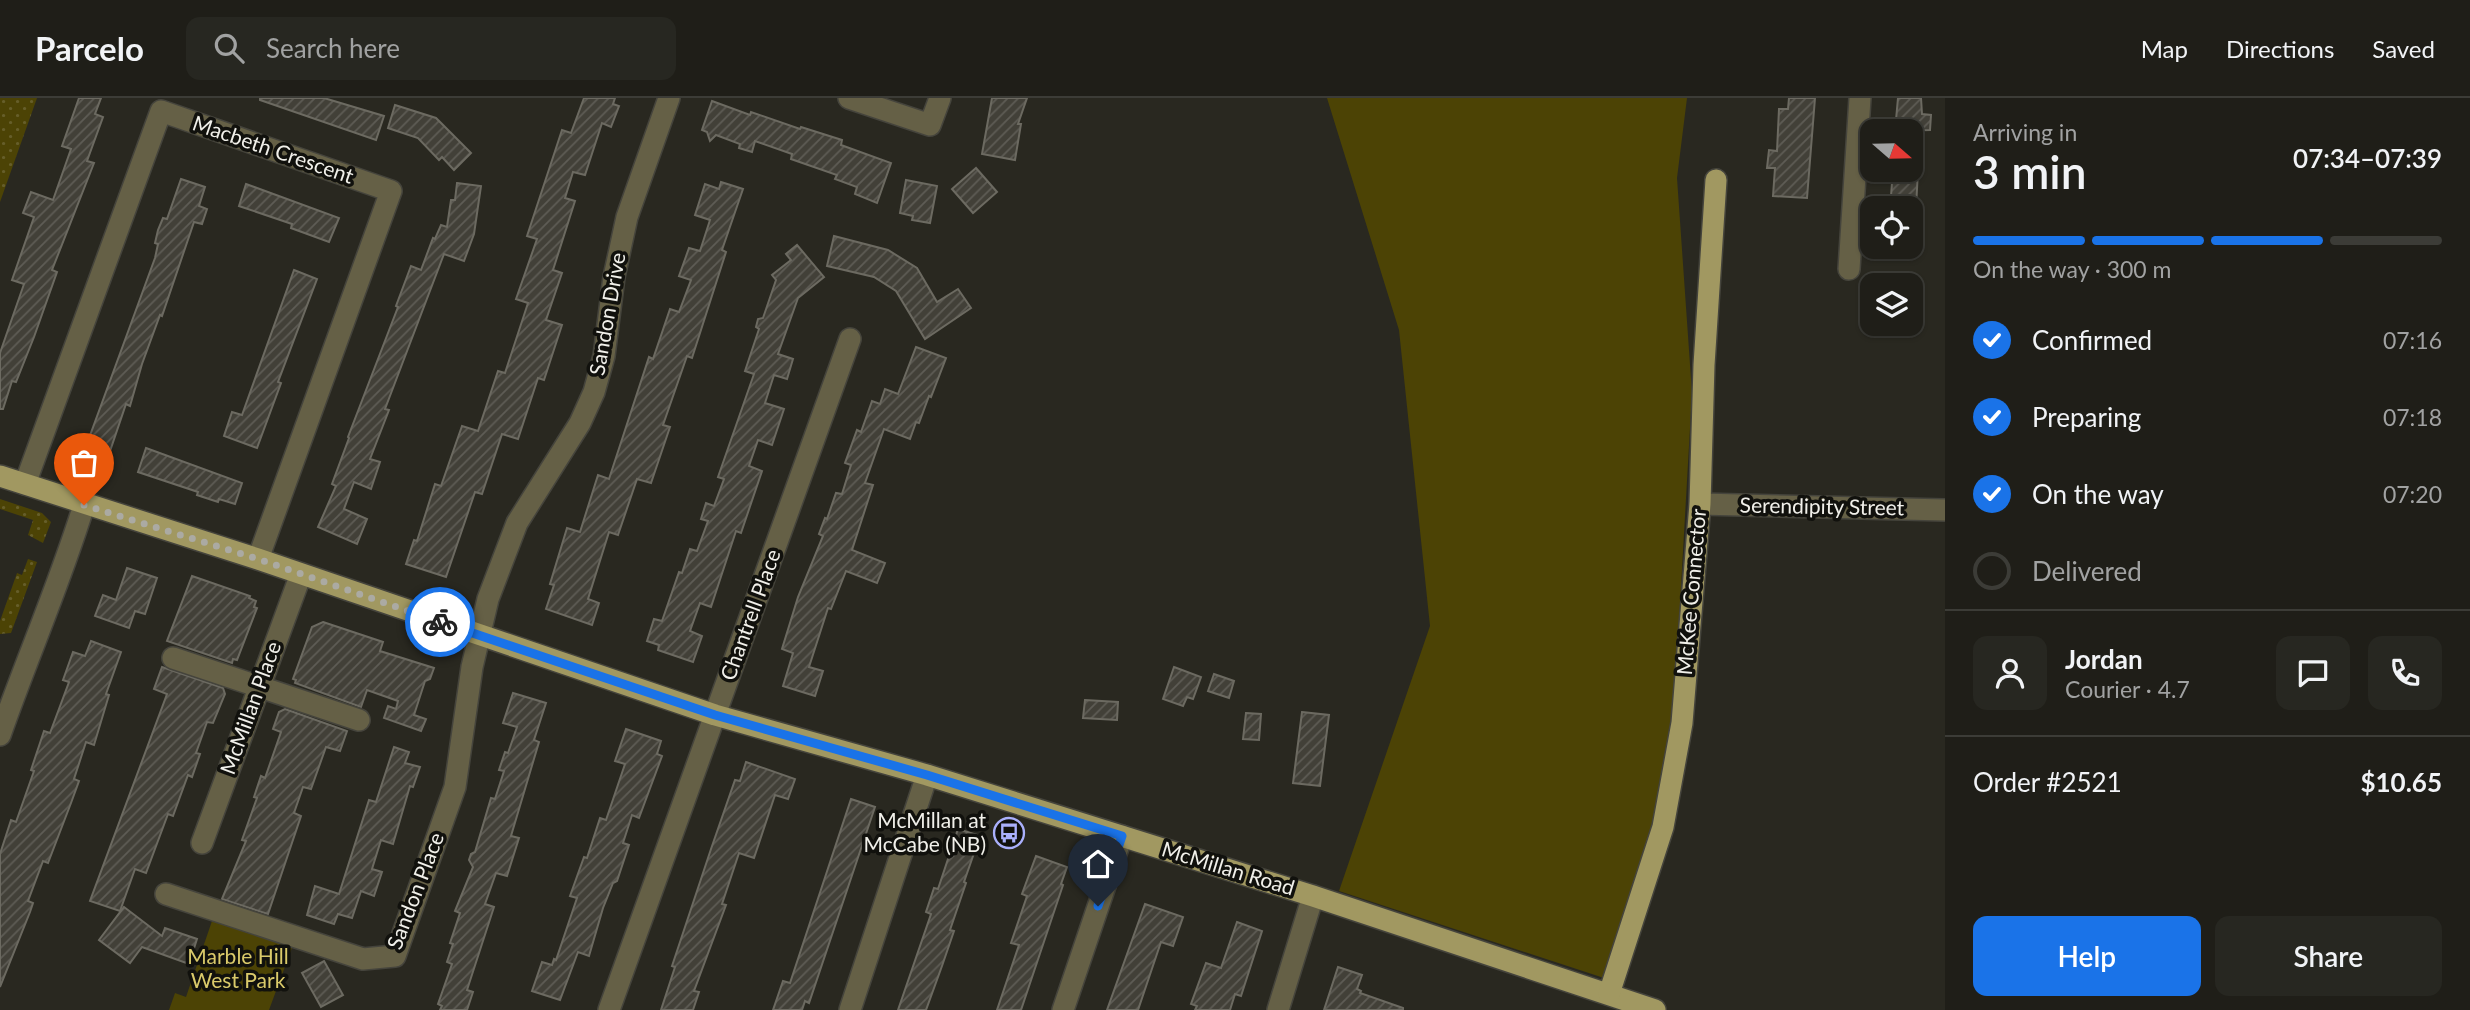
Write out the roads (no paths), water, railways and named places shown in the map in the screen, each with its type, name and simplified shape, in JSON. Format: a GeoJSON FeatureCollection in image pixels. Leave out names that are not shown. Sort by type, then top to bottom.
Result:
{"type":"FeatureCollection","features":[{"type":"Feature","properties":{"kind":"main road","name":"McKee Connector"},"geometry":{"type":"LineString","coordinates":[[1606,1002],[1663,827],[1682,723],[1700,504],[1704,376],[1716,180]]}},
{"type":"Feature","properties":{"kind":"main road","name":"McMillan Road"},"geometry":{"type":"LineString","coordinates":[[0,476],[258,559],[715,715],[927,775],[1313,896],[1606,1002],[1655,1010]]}},
{"type":"Feature","properties":{"kind":"street","name":"Sandon Drive"},"geometry":{"type":"LineString","coordinates":[[479,636],[488,599],[517,523],[580,423],[594,392],[604,356],[614,277],[624,227],[668,98]]}},
{"type":"Feature","properties":{"kind":"street"},"geometry":{"type":"LineString","coordinates":[[849,98],[930,125],[940,98]]}},
{"type":"Feature","properties":{"kind":"street"},"geometry":{"type":"LineString","coordinates":[[1849,269],[1860,98]]}},
{"type":"Feature","properties":{"kind":"street","name":"Macbeth Crescent"},"geometry":{"type":"LineString","coordinates":[[25,484],[161,111],[391,191],[258,559]]}},
{"type":"Feature","properties":{"kind":"street","name":"Chantrell Place"},"geometry":{"type":"LineString","coordinates":[[609,1010],[850,339]]}},
{"type":"Feature","properties":{"kind":"street","name":"Serendipity Street"},"geometry":{"type":"LineString","coordinates":[[1700,504],[1945,510]]}},
{"type":"Feature","properties":{"kind":"street"},"geometry":{"type":"LineString","coordinates":[[0,735],[9,681],[65,562],[84,505]]}},
{"type":"Feature","properties":{"kind":"street","name":"McMillan Place"},"geometry":{"type":"LineString","coordinates":[[202,843],[301,574]]}},
{"type":"Feature","properties":{"kind":"street","name":"Sandon Place"},"geometry":{"type":"LineString","coordinates":[[166,894],[363,959],[395,956],[455,787],[479,636]]}},
{"type":"Feature","properties":{"kind":"street"},"geometry":{"type":"LineString","coordinates":[[173,657],[359,720]]}},
{"type":"Feature","properties":{"kind":"street"},"geometry":{"type":"LineString","coordinates":[[850,1010],[927,775]]}},
{"type":"Feature","properties":{"kind":"street"},"geometry":{"type":"LineString","coordinates":[[1063,1010],[1122,836]]}},
{"type":"Feature","properties":{"kind":"street"},"geometry":{"type":"LineString","coordinates":[[1278,1010],[1313,896]]}},
{"type":"Feature","properties":{"kind":"place","name":"McMillan at McCabe (NB)"},"geometry":{"type":"Point","coordinates":[1009,833]}},
{"type":"Feature","properties":{"kind":"park label","name":"Marble Hill West Park"},"geometry":{"type":"Point","coordinates":[238,969]}}]}
